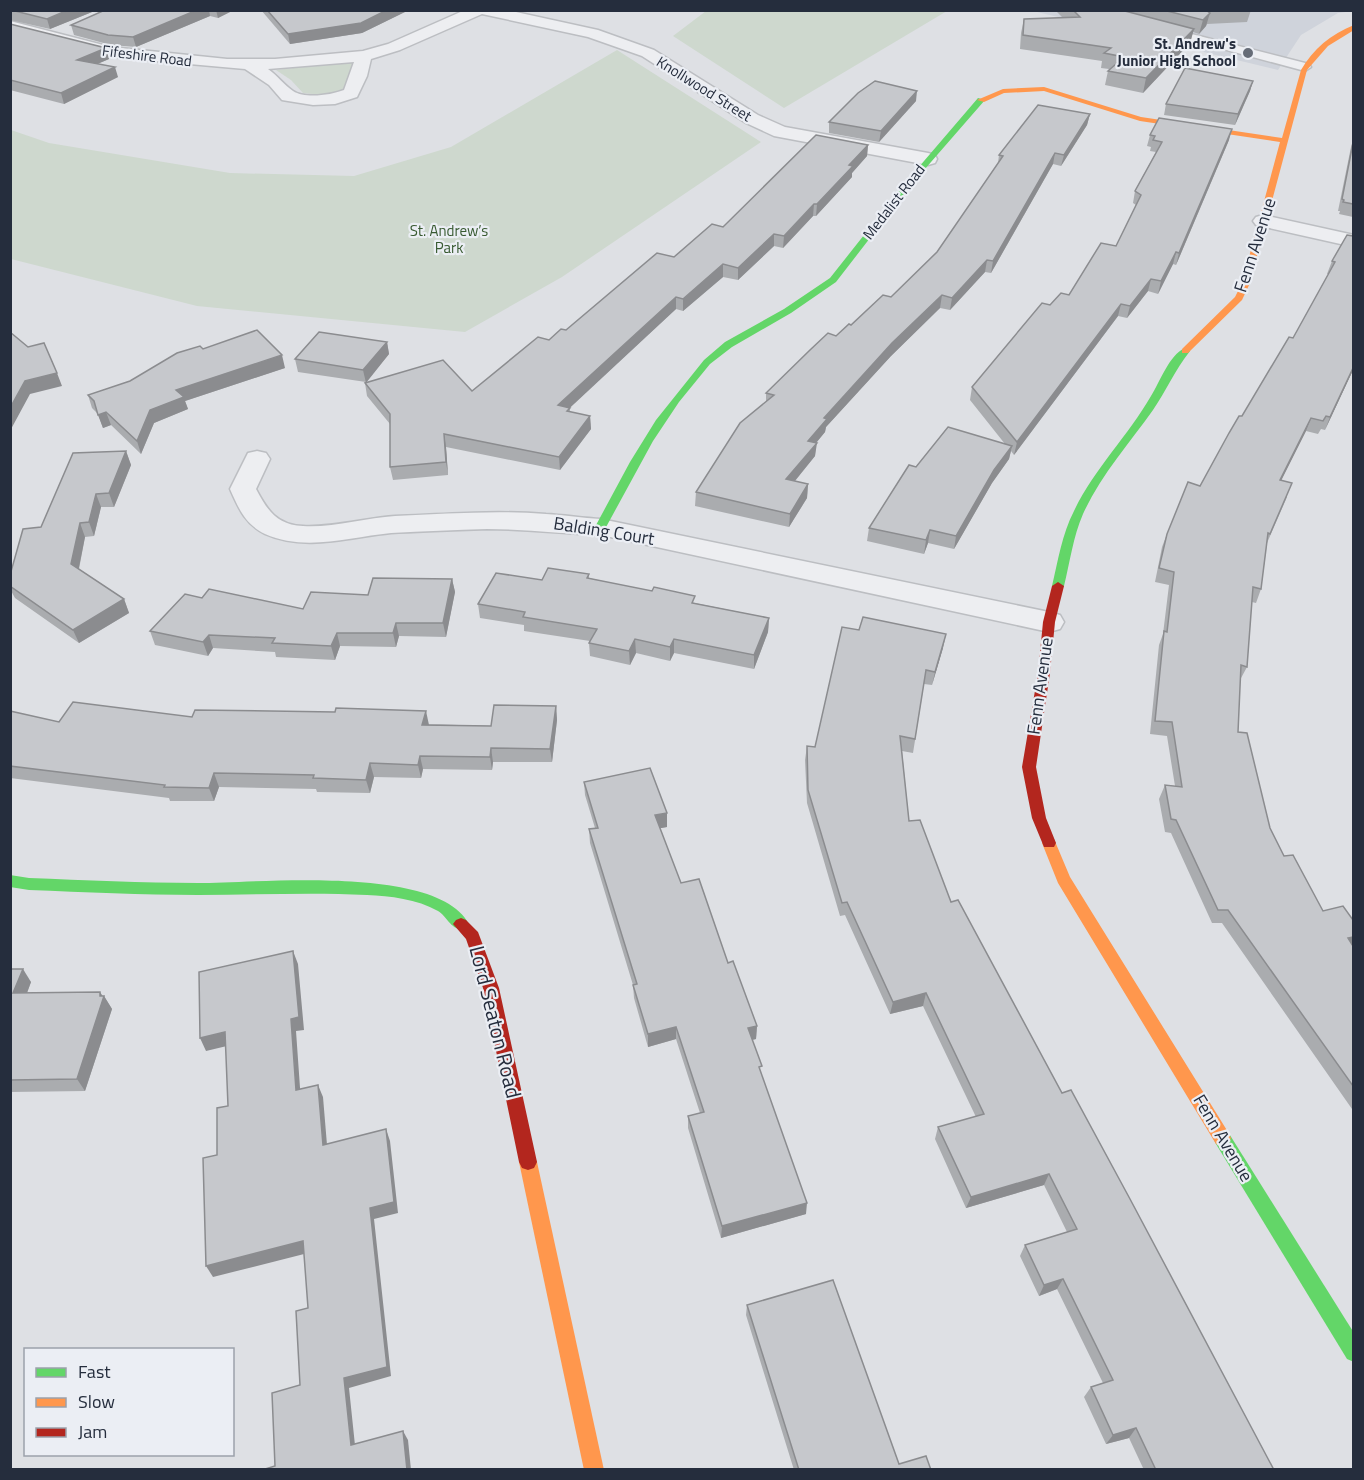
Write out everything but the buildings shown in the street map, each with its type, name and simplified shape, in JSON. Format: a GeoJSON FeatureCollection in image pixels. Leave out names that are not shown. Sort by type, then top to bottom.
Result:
{"type":"FeatureCollection","features":[{"type":"Feature","properties":{"kind":"street","name":"Fifeshire Road"},"geometry":{"type":"LineString","coordinates":[[10,26],[93,49],[142,57],[250,65],[304,63],[364,56],[394,47],[481,10]]}},
{"type":"Feature","properties":{"kind":"street","name":"Knollwood Street"},"geometry":{"type":"LineString","coordinates":[[481,10],[592,33],[648,53],[752,119],[780,132],[928,159]]}},
{"type":"Feature","properties":{"kind":"street"},"geometry":{"type":"LineString","coordinates":[[50,37],[77,27]]}},
{"type":"Feature","properties":{"kind":"street","name":"Fenn Avenue"},"geometry":{"type":"LineString","coordinates":[[1353,27],[1328,39],[1309,58],[1305,67],[1246,283],[1239,298],[1180,356],[1164,378],[1152,404],[1083,502],[1074,522],[1048,622],[1044,673],[1029,767],[1039,818],[1063,879],[1353,1352]]}},
{"type":"Feature","properties":{"kind":"street","name":"Fifeshire Road"},"geometry":{"type":"LineString","coordinates":[[250,65],[275,81],[288,96],[313,100],[335,99],[351,93],[359,76],[364,56]]}},
{"type":"Feature","properties":{"kind":"street","name":"Medalist Road"},"geometry":{"type":"LineString","coordinates":[[601,527],[633,464],[670,408],[708,360],[747,331],[799,304],[814,291],[833,280],[928,159],[980,101],[1003,91],[1026,89],[1063,93],[1105,109],[1140,118],[1286,141]]}},
{"type":"Feature","properties":{"kind":"street"},"geometry":{"type":"LineString","coordinates":[[1263,221],[1353,241]]}},
{"type":"Feature","properties":{"kind":"street","name":"Balding Court"},"geometry":{"type":"LineString","coordinates":[[257,459],[243,489],[256,516],[276,528],[303,535],[392,525],[487,521],[548,522],[566,526],[601,527],[1048,622]]}},
{"type":"Feature","properties":{"kind":"street","name":"Lord Seaton Road"},"geometry":{"type":"LineString","coordinates":[[10,881],[29,884],[198,889],[284,886],[405,892],[444,907],[466,928],[472,936],[491,988],[594,1470]]}},
{"type":"Feature","properties":{"kind":"lane"},"geometry":{"type":"LineString","coordinates":[[1144,25],[1305,67]]}},
{"type":"Feature","properties":{"kind":"shaded area","name":"St. Andrew's Junior High School"},"geometry":{"type":"Polygon","coordinates":[[[1033,11],[1353,11],[1338,13],[1301,35],[1278,70],[1033,11]]]}},
{"type":"Feature","properties":{"kind":"green space"},"geometry":{"type":"Polygon","coordinates":[[[706,11],[947,11],[784,108],[673,36],[706,11]]]}},
{"type":"Feature","properties":{"kind":"green space","name":"St. Andrew’s Park"},"geometry":{"type":"Polygon","coordinates":[[[617,50],[761,142],[562,277],[465,332],[197,306],[11,259],[11,130],[49,143],[230,173],[354,176],[451,147],[617,50]]]}},
{"type":"Feature","properties":{"kind":"green space"},"geometry":{"type":"Polygon","coordinates":[[[355,61],[348,76],[350,83],[347,89],[323,95],[303,93],[291,80],[276,70],[355,61]]]}},
{"type":"Feature","properties":{"kind":"traffic: fast"},"geometry":{"type":"LineString","coordinates":[[601,527],[623,484],[661,420],[707,362],[728,344],[788,311],[833,280],[940,146],[981,100]]}},
{"type":"Feature","properties":{"kind":"traffic: fast"},"geometry":{"type":"LineString","coordinates":[[1058,586],[1071,533],[1090,490],[1151,405],[1170,370],[1185,351]]}},
{"type":"Feature","properties":{"kind":"traffic: fast"},"geometry":{"type":"LineString","coordinates":[[10,881],[29,884],[198,889],[284,886],[369,889],[405,893],[444,907],[461,924]]}},
{"type":"Feature","properties":{"kind":"traffic: fast"},"geometry":{"type":"LineString","coordinates":[[1222,1138],[1354,1352]]}},
{"type":"Feature","properties":{"kind":"traffic: slow"},"geometry":{"type":"LineString","coordinates":[[1185,351],[1239,298],[1246,283],[1304,70],[1325,44],[1354,27]]}},
{"type":"Feature","properties":{"kind":"traffic: slow"},"geometry":{"type":"LineString","coordinates":[[981,100],[1003,91],[1044,89],[1140,119],[1286,141]]}},
{"type":"Feature","properties":{"kind":"traffic: slow"},"geometry":{"type":"LineString","coordinates":[[1049,843],[1063,879],[1222,1138]]}},
{"type":"Feature","properties":{"kind":"traffic: slow"},"geometry":{"type":"LineString","coordinates":[[528,1162],[594,1470]]}},
{"type":"Feature","properties":{"kind":"traffic: jam"},"geometry":{"type":"LineString","coordinates":[[1049,843],[1039,818],[1029,767],[1044,673],[1049,622],[1058,586]]}},
{"type":"Feature","properties":{"kind":"traffic: jam"},"geometry":{"type":"LineString","coordinates":[[461,924],[473,936],[491,988],[528,1162]]}},
{"type":"Feature","properties":{"kind":"place","name":"St. Andrew's Junior High School"},"geometry":{"type":"Point","coordinates":[1248,53]}}]}
